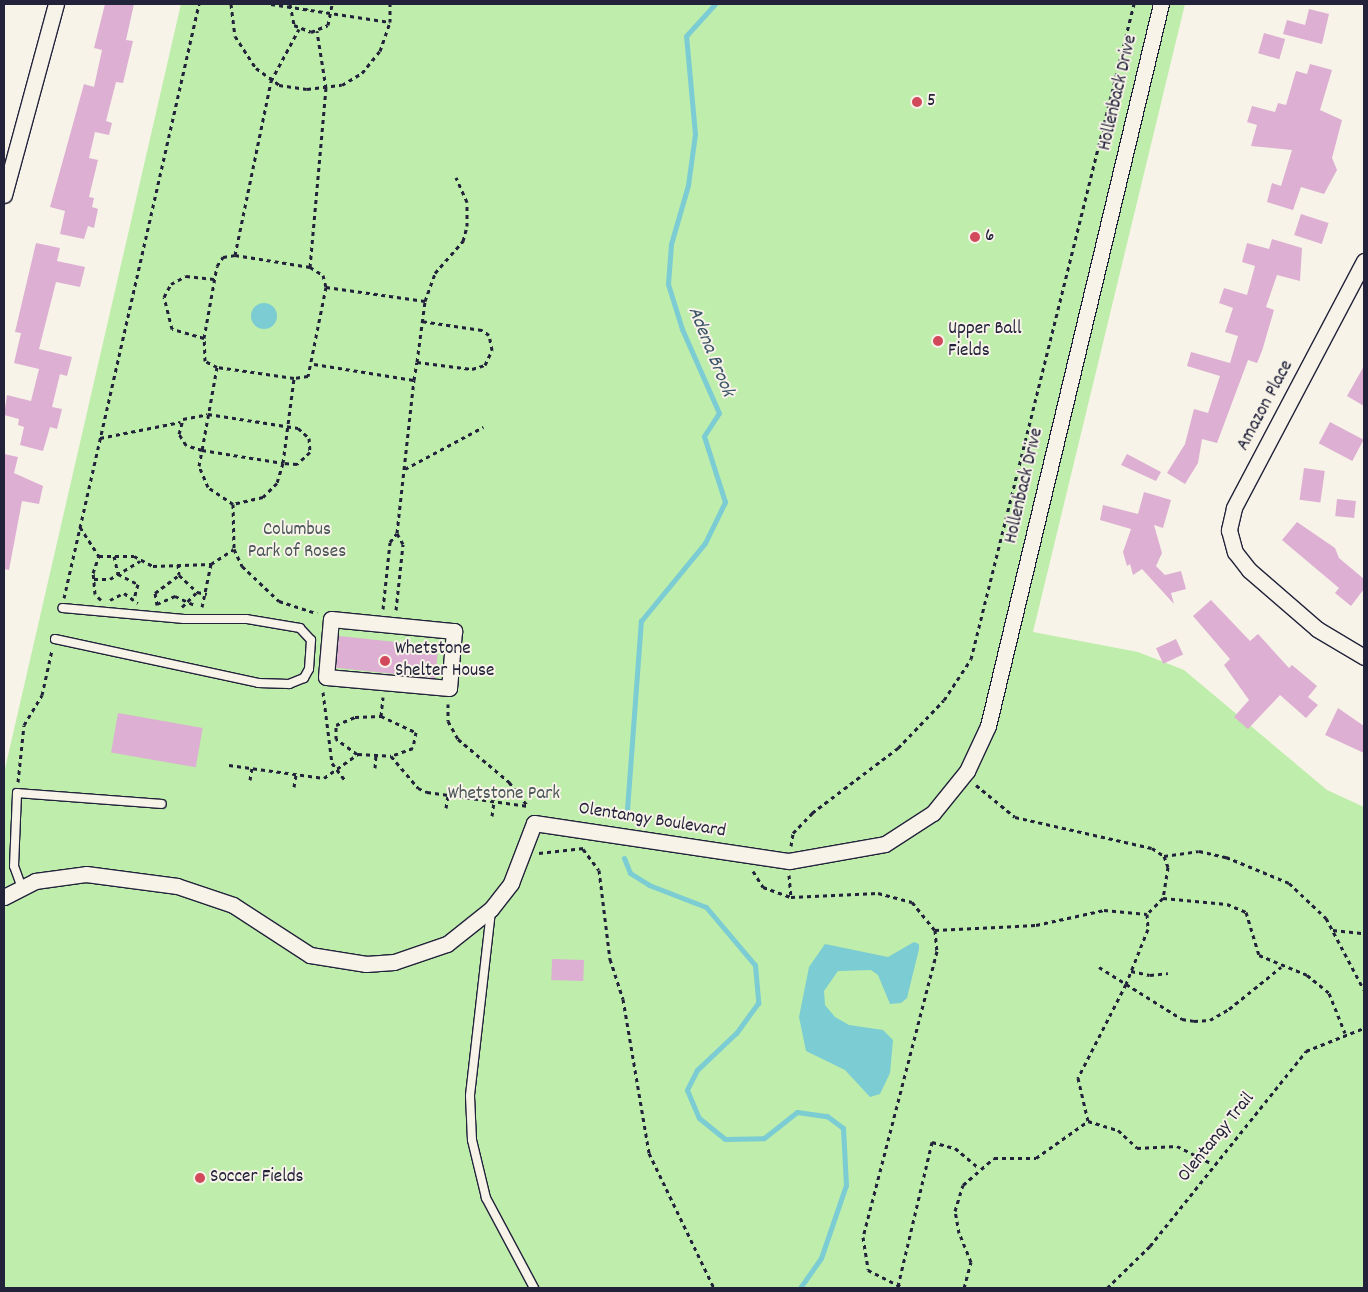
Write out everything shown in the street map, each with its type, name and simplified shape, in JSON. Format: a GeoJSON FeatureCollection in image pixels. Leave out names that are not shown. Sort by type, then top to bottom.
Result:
{"type":"FeatureCollection","features":[{"type":"Feature","properties":{"kind":"street"},"geometry":{"type":"LineString","coordinates":[[4,196],[56,4]]}},
{"type":"Feature","properties":{"kind":"street","name":"Hollenback Drive"},"geometry":{"type":"LineString","coordinates":[[789,861],[886,844],[934,813],[964,775],[988,726],[1161,4]]}},
{"type":"Feature","properties":{"kind":"street","name":"Amazon Place"},"geometry":{"type":"LineString","coordinates":[[1364,261],[1234,508],[1229,530],[1234,552],[1249,570],[1317,628],[1364,657]]}},
{"type":"Feature","properties":{"kind":"street"},"geometry":{"type":"LineString","coordinates":[[331,620],[388,625],[454,631],[449,688],[326,677],[331,620]]}},
{"type":"Feature","properties":{"kind":"street"},"geometry":{"type":"LineString","coordinates":[[4,897],[22,888],[59,876],[86,874],[177,886],[233,905],[310,955],[366,964],[394,962],[447,944],[491,909],[518,868],[534,822]]}},
{"type":"Feature","properties":{"kind":"street","name":"Olentangy Boulevard"},"geometry":{"type":"LineString","coordinates":[[534,822],[789,861]]}},
{"type":"Feature","properties":{"kind":"lane"},"geometry":{"type":"LineString","coordinates":[[55,639],[258,682],[289,684],[304,678],[309,669],[311,640],[300,628],[246,619],[184,619],[62,608]]}},
{"type":"Feature","properties":{"kind":"lane"},"geometry":{"type":"LineString","coordinates":[[22,888],[14,866],[17,793],[162,804]]}},
{"type":"Feature","properties":{"kind":"lane"},"geometry":{"type":"LineString","coordinates":[[491,909],[470,1096],[472,1140],[486,1198],[534,1288]]}},
{"type":"Feature","properties":{"kind":"path"},"geometry":{"type":"LineString","coordinates":[[62,608],[199,4]]}},
{"type":"Feature","properties":{"kind":"path"},"geometry":{"type":"LineString","coordinates":[[231,4],[230,17],[242,52],[270,80],[307,89],[326,88],[362,72],[380,51],[390,22],[390,4]]}},
{"type":"Feature","properties":{"kind":"path"},"geometry":{"type":"LineString","coordinates":[[271,4],[290,5],[333,14],[390,22]]}},
{"type":"Feature","properties":{"kind":"path"},"geometry":{"type":"LineString","coordinates":[[317,31],[333,14],[332,4]]}},
{"type":"Feature","properties":{"kind":"path"},"geometry":{"type":"LineString","coordinates":[[791,897],[789,861],[794,834],[812,812],[898,748],[944,700],[971,659],[1134,4]]}},
{"type":"Feature","properties":{"kind":"path"},"geometry":{"type":"LineString","coordinates":[[290,5],[291,20],[299,29],[317,31]]}},
{"type":"Feature","properties":{"kind":"path"},"geometry":{"type":"LineString","coordinates":[[235,255],[270,80],[299,29]]}},
{"type":"Feature","properties":{"kind":"path"},"geometry":{"type":"LineString","coordinates":[[310,267],[326,88],[317,31]]}},
{"type":"Feature","properties":{"kind":"path"},"geometry":{"type":"LineString","coordinates":[[388,625],[390,542],[397,533],[421,321],[435,273],[463,241],[467,202],[456,177]]}},
{"type":"Feature","properties":{"kind":"path"},"geometry":{"type":"LineString","coordinates":[[235,255],[310,267],[323,275],[326,288],[314,364],[308,376],[294,378],[217,367],[205,360],[204,338],[214,279],[220,260],[235,255]]}},
{"type":"Feature","properties":{"kind":"path"},"geometry":{"type":"LineString","coordinates":[[204,338],[172,329],[164,298],[171,284],[186,276],[214,279]]}},
{"type":"Feature","properties":{"kind":"path"},"geometry":{"type":"LineString","coordinates":[[326,288],[425,302]]}},
{"type":"Feature","properties":{"kind":"path"},"geometry":{"type":"LineString","coordinates":[[417,362],[472,369],[486,365],[492,350],[489,335],[482,330],[421,321]]}},
{"type":"Feature","properties":{"kind":"path"},"geometry":{"type":"LineString","coordinates":[[314,364],[414,380]]}},
{"type":"Feature","properties":{"kind":"path"},"geometry":{"type":"LineString","coordinates":[[217,367],[202,450],[202,476],[215,494],[233,504],[255,500],[271,491],[283,463],[286,426],[294,378]]}},
{"type":"Feature","properties":{"kind":"path"},"geometry":{"type":"LineString","coordinates":[[100,438],[180,422],[188,416],[208,414],[286,426],[305,431],[311,444],[302,462],[283,463],[202,450],[183,440],[180,422]]}},
{"type":"Feature","properties":{"kind":"path"},"geometry":{"type":"LineString","coordinates":[[404,470],[483,426]]}},
{"type":"Feature","properties":{"kind":"path"},"geometry":{"type":"LineString","coordinates":[[233,504],[234,549],[242,566],[268,593],[291,608],[331,620]]}},
{"type":"Feature","properties":{"kind":"path"},"geometry":{"type":"LineString","coordinates":[[80,527],[99,556],[94,579],[100,600],[124,593],[148,608],[168,597],[188,601],[201,607],[208,594],[211,564]]}},
{"type":"Feature","properties":{"kind":"path"},"geometry":{"type":"LineString","coordinates":[[388,625],[403,544],[397,533]]}},
{"type":"Feature","properties":{"kind":"path"},"geometry":{"type":"LineString","coordinates":[[99,556],[134,556],[140,561],[153,566],[211,564],[234,549]]}},
{"type":"Feature","properties":{"kind":"path"},"geometry":{"type":"LineString","coordinates":[[114,556],[118,574]]}},
{"type":"Feature","properties":{"kind":"path"},"geometry":{"type":"LineString","coordinates":[[94,579],[118,574],[140,561]]}},
{"type":"Feature","properties":{"kind":"path"},"geometry":{"type":"LineString","coordinates":[[178,564],[179,575],[196,592],[208,594]]}},
{"type":"Feature","properties":{"kind":"path"},"geometry":{"type":"LineString","coordinates":[[118,574],[138,584],[134,599]]}},
{"type":"Feature","properties":{"kind":"path"},"geometry":{"type":"LineString","coordinates":[[162,610],[157,604],[155,593],[179,575]]}},
{"type":"Feature","properties":{"kind":"path"},"geometry":{"type":"LineString","coordinates":[[178,610],[196,592]]}},
{"type":"Feature","properties":{"kind":"path"},"geometry":{"type":"LineString","coordinates":[[17,793],[24,725],[42,695],[55,639]]}},
{"type":"Feature","properties":{"kind":"path"},"geometry":{"type":"LineString","coordinates":[[326,677],[326,739],[336,769],[346,780]]}},
{"type":"Feature","properties":{"kind":"path"},"geometry":{"type":"LineString","coordinates":[[449,688],[448,721],[458,739],[509,782],[528,806],[534,822]]}},
{"type":"Feature","properties":{"kind":"path"},"geometry":{"type":"LineString","coordinates":[[381,716],[382,707]]}},
{"type":"Feature","properties":{"kind":"path"},"geometry":{"type":"LineString","coordinates":[[381,716],[416,732],[413,748],[391,756],[358,754],[336,739],[336,725],[355,717],[381,716]]}},
{"type":"Feature","properties":{"kind":"path"},"geometry":{"type":"LineString","coordinates":[[229,765],[324,778],[358,754]]}},
{"type":"Feature","properties":{"kind":"path"},"geometry":{"type":"LineString","coordinates":[[375,768],[376,755]]}},
{"type":"Feature","properties":{"kind":"path"},"geometry":{"type":"LineString","coordinates":[[391,756],[418,788],[448,795],[528,806]]}},
{"type":"Feature","properties":{"kind":"path"},"geometry":{"type":"LineString","coordinates":[[250,780],[252,768]]}},
{"type":"Feature","properties":{"kind":"path"},"geometry":{"type":"LineString","coordinates":[[294,787],[296,775]]}},
{"type":"Feature","properties":{"kind":"path"},"geometry":{"type":"LineString","coordinates":[[964,775],[1015,817],[1152,848],[1164,856],[1168,867],[1162,898],[1147,914],[1148,929],[1126,984],[1078,1078],[1088,1121]]}},
{"type":"Feature","properties":{"kind":"path"},"geometry":{"type":"LineString","coordinates":[[446,808],[448,795]]}},
{"type":"Feature","properties":{"kind":"path"},"geometry":{"type":"LineString","coordinates":[[492,816],[494,801]]}},
{"type":"Feature","properties":{"kind":"path"},"geometry":{"type":"LineString","coordinates":[[583,849],[599,870],[610,959],[623,999],[649,1153],[714,1288]]}},
{"type":"Feature","properties":{"kind":"path"},"geometry":{"type":"LineString","coordinates":[[1164,856],[1199,851],[1257,868],[1307,897],[1334,930],[1364,990]]}},
{"type":"Feature","properties":{"kind":"path"},"geometry":{"type":"LineString","coordinates":[[749,863],[762,887],[791,897],[878,893],[912,902],[935,930],[937,951],[863,1237],[868,1270],[903,1288]]}},
{"type":"Feature","properties":{"kind":"path"},"geometry":{"type":"LineString","coordinates":[[1162,898],[1227,904],[1246,912],[1259,955],[1281,967],[1307,975],[1330,993],[1345,1033]]}},
{"type":"Feature","properties":{"kind":"path"},"geometry":{"type":"LineString","coordinates":[[935,930],[1036,925],[1104,910],[1147,914]]}},
{"type":"Feature","properties":{"kind":"path"},"geometry":{"type":"LineString","coordinates":[[1334,930],[1364,933]]}},
{"type":"Feature","properties":{"kind":"path"},"geometry":{"type":"LineString","coordinates":[[1099,967],[1182,1019],[1210,1020],[1281,967]]}},
{"type":"Feature","properties":{"kind":"path"},"geometry":{"type":"LineString","coordinates":[[1131,971],[1150,975],[1168,972]]}},
{"type":"Feature","properties":{"kind":"path","name":"Olentangy Trail"},"geometry":{"type":"LineString","coordinates":[[1107,1288],[1150,1246],[1212,1164],[1306,1051],[1345,1033],[1364,1028]]}},
{"type":"Feature","properties":{"kind":"path"},"geometry":{"type":"LineString","coordinates":[[1088,1121],[1118,1130],[1137,1148],[1178,1146],[1212,1164]]}},
{"type":"Feature","properties":{"kind":"path"},"geometry":{"type":"LineString","coordinates":[[964,1288],[971,1262],[959,1234],[955,1211],[963,1185],[980,1168],[994,1158],[1036,1158],[1088,1121]]}},
{"type":"Feature","properties":{"kind":"path"},"geometry":{"type":"LineString","coordinates":[[898,1286],[932,1142],[955,1148],[980,1168]]}},
{"type":"Feature","properties":{"kind":"green space","name":"Whetstone Park"},"geometry":{"type":"Polygon","coordinates":[[[181,4],[1185,4],[1033,632],[1138,652],[1184,670],[1327,790],[1364,807],[1364,1288],[4,1288],[4,773],[181,4]]]}},
{"type":"Feature","properties":{"kind":"water"},"geometry":{"type":"Polygon","coordinates":[[[264,303],[273,307],[277,316],[273,325],[264,329],[255,325],[251,316],[255,307],[264,303]]]}},
{"type":"Feature","properties":{"kind":"water"},"geometry":{"type":"Polygon","coordinates":[[[914,942],[919,944],[919,949],[907,998],[901,1003],[890,1004],[878,975],[871,970],[838,971],[824,991],[825,1005],[835,1017],[849,1025],[883,1030],[893,1040],[890,1073],[880,1094],[870,1097],[845,1070],[806,1051],[799,1017],[809,967],[825,944],[888,957],[914,942]]]}},
{"type":"Feature","properties":{"kind":"building"},"geometry":{"type":"Polygon","coordinates":[[[105,4],[134,4],[126,40],[133,41],[123,83],[116,82],[106,121],[112,123],[109,135],[95,132],[89,158],[98,160],[89,197],[94,198],[92,207],[98,209],[94,228],[88,226],[84,239],[60,234],[65,211],[50,207],[84,84],[94,87],[102,50],[94,48],[105,4]]]}},
{"type":"Feature","properties":{"kind":"building"},"geometry":{"type":"Polygon","coordinates":[[[1309,9],[1329,14],[1322,44],[1283,34],[1287,20],[1305,25],[1309,9]]]}},
{"type":"Feature","properties":{"kind":"building"},"geometry":{"type":"Polygon","coordinates":[[[1264,33],[1285,39],[1279,59],[1258,53],[1264,33]]]}},
{"type":"Feature","properties":{"kind":"building"},"geometry":{"type":"Polygon","coordinates":[[[1310,64],[1332,70],[1320,110],[1342,120],[1332,158],[1337,170],[1324,194],[1301,187],[1293,210],[1267,202],[1272,183],[1281,186],[1292,150],[1251,146],[1257,125],[1247,122],[1252,106],[1275,112],[1278,103],[1286,105],[1296,71],[1307,74],[1310,64]]]}},
{"type":"Feature","properties":{"kind":"building"},"geometry":{"type":"Polygon","coordinates":[[[1301,214],[1329,223],[1322,244],[1294,235],[1301,214]]]}},
{"type":"Feature","properties":{"kind":"building"},"geometry":{"type":"Polygon","coordinates":[[[1272,239],[1302,248],[1300,281],[1277,275],[1266,307],[1274,310],[1257,363],[1248,360],[1217,443],[1202,439],[1198,463],[1185,484],[1167,473],[1185,444],[1194,409],[1208,413],[1220,376],[1187,366],[1191,352],[1230,363],[1238,336],[1225,332],[1233,308],[1219,303],[1224,288],[1247,295],[1255,266],[1242,262],[1247,243],[1269,249],[1272,239]]]}},
{"type":"Feature","properties":{"kind":"building"},"geometry":{"type":"Polygon","coordinates":[[[36,243],[60,248],[57,261],[85,267],[80,287],[56,282],[39,349],[72,357],[67,376],[60,374],[52,407],[62,409],[57,429],[50,427],[43,451],[20,445],[24,427],[18,425],[19,419],[4,415],[7,395],[31,401],[39,369],[14,363],[21,333],[15,332],[36,243]]]}},
{"type":"Feature","properties":{"kind":"building"},"geometry":{"type":"Polygon","coordinates":[[[1364,366],[1364,406],[1347,396],[1364,366]]]}},
{"type":"Feature","properties":{"kind":"building"},"geometry":{"type":"Polygon","coordinates":[[[1330,422],[1364,440],[1352,461],[1319,443],[1330,422]]]}},
{"type":"Feature","properties":{"kind":"building"},"geometry":{"type":"Polygon","coordinates":[[[4,454],[18,457],[14,473],[43,486],[39,504],[22,501],[9,570],[4,569],[4,454]]]}},
{"type":"Feature","properties":{"kind":"building"},"geometry":{"type":"Polygon","coordinates":[[[1127,454],[1161,472],[1156,481],[1121,465],[1127,454]]]}},
{"type":"Feature","properties":{"kind":"building"},"geometry":{"type":"Polygon","coordinates":[[[1304,468],[1325,471],[1320,503],[1300,500],[1304,468]]]}},
{"type":"Feature","properties":{"kind":"building"},"geometry":{"type":"Polygon","coordinates":[[[1144,492],[1171,500],[1163,528],[1154,525],[1162,553],[1156,566],[1165,575],[1181,571],[1186,589],[1171,593],[1174,604],[1142,569],[1133,575],[1130,564],[1127,566],[1123,552],[1131,529],[1100,520],[1103,505],[1138,514],[1144,492]]]}},
{"type":"Feature","properties":{"kind":"building"},"geometry":{"type":"Polygon","coordinates":[[[1337,499],[1356,501],[1354,518],[1335,516],[1337,499]]]}},
{"type":"Feature","properties":{"kind":"building"},"geometry":{"type":"Polygon","coordinates":[[[1297,522],[1335,548],[1339,558],[1364,579],[1364,589],[1351,606],[1335,593],[1339,588],[1282,540],[1297,522]]]}},
{"type":"Feature","properties":{"kind":"building"},"geometry":{"type":"Polygon","coordinates":[[[1211,600],[1250,641],[1258,634],[1289,668],[1292,665],[1317,686],[1308,697],[1318,705],[1306,718],[1280,695],[1248,729],[1234,717],[1249,700],[1224,665],[1230,659],[1193,616],[1211,600]]]}},
{"type":"Feature","properties":{"kind":"building","name":"Whetstone Shelter House"},"geometry":{"type":"Polygon","coordinates":[[[339,636],[438,646],[435,678],[336,668],[339,636]]]}},
{"type":"Feature","properties":{"kind":"building"},"geometry":{"type":"Polygon","coordinates":[[[1176,639],[1183,654],[1163,664],[1156,648],[1176,639]]]}},
{"type":"Feature","properties":{"kind":"building"},"geometry":{"type":"Polygon","coordinates":[[[1338,708],[1364,726],[1364,753],[1325,735],[1338,708]]]}},
{"type":"Feature","properties":{"kind":"building"},"geometry":{"type":"Polygon","coordinates":[[[118,713],[203,728],[196,767],[111,752],[118,713]]]}},
{"type":"Feature","properties":{"kind":"building"},"geometry":{"type":"Polygon","coordinates":[[[552,959],[584,960],[583,981],[551,980],[552,959]]]}},
{"type":"Feature","properties":{"kind":"waterway","name":"Adena Brook"},"geometry":{"type":"LineString","coordinates":[[627,810],[641,621],[705,543],[725,502],[704,436],[719,413],[682,329],[668,284],[671,244],[688,185],[695,134],[686,36],[715,4]]}},
{"type":"Feature","properties":{"kind":"waterway","name":"Adena Brook"},"geometry":{"type":"LineString","coordinates":[[624,858],[630,873],[649,885],[706,907],[755,965],[758,1003],[736,1033],[697,1070],[687,1090],[699,1118],[725,1139],[764,1138],[797,1112],[827,1116],[843,1128],[846,1185],[821,1258],[800,1288]]}},
{"type":"Feature","properties":{"kind":"place","name":"5"},"geometry":{"type":"Point","coordinates":[917,102]}},
{"type":"Feature","properties":{"kind":"place","name":"6"},"geometry":{"type":"Point","coordinates":[975,237]}},
{"type":"Feature","properties":{"kind":"place","name":"Upper Ball Fields"},"geometry":{"type":"Point","coordinates":[938,341]}},
{"type":"Feature","properties":{"kind":"place","name":"Whetstone Shelter House"},"geometry":{"type":"Point","coordinates":[385,661]}},
{"type":"Feature","properties":{"kind":"place","name":"Soccer Fields"},"geometry":{"type":"Point","coordinates":[200,1178]}},
{"type":"Feature","properties":{"kind":"park label","name":"Columbus Park of Roses"},"geometry":{"type":"Point","coordinates":[297,542]}}]}
